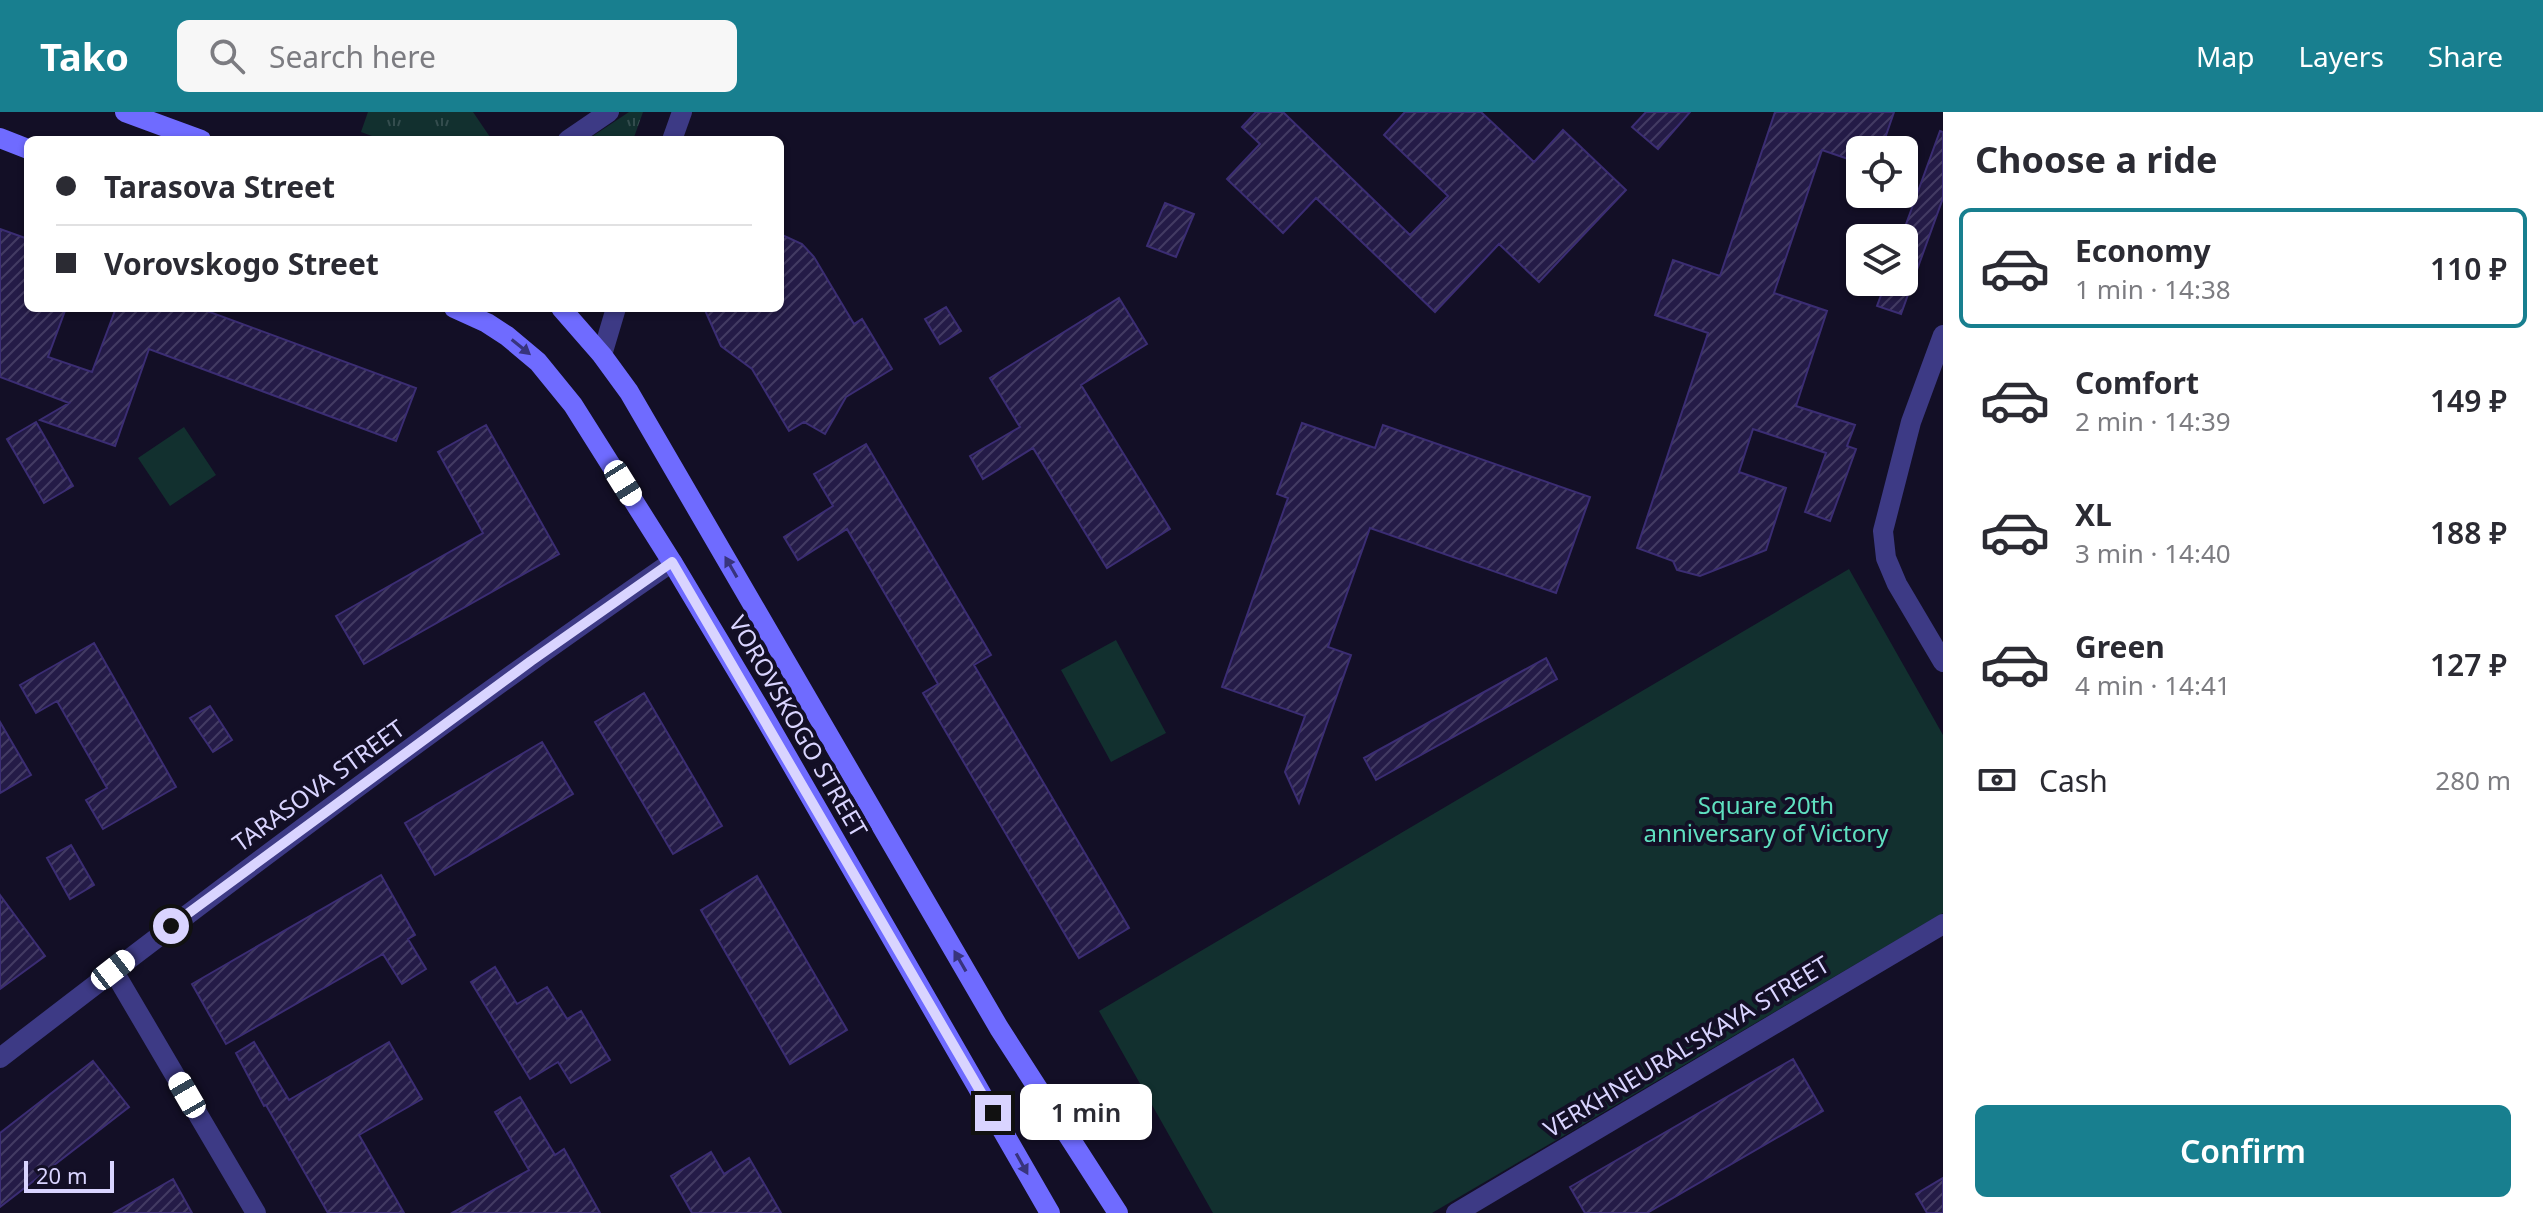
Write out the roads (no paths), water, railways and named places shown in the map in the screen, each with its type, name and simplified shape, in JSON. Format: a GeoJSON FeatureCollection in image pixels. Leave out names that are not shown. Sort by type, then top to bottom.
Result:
{"type":"FeatureCollection","features":[{"type":"Feature","properties":{"kind":"main road"},"geometry":{"type":"LineString","coordinates":[[125,112],[190,136]]}},
{"type":"Feature","properties":{"kind":"main road"},"geometry":{"type":"LineString","coordinates":[[0,138],[24,147]]}},
{"type":"Feature","properties":{"kind":"main road","name":"VOROVSKOGO STREET"},"geometry":{"type":"LineString","coordinates":[[463,312],[487,323],[538,362],[573,405],[672,562],[898,946],[1050,1213]]}},
{"type":"Feature","properties":{"kind":"main road","name":"VOROVSKOGO STREET"},"geometry":{"type":"LineString","coordinates":[[564,312],[602,355],[637,405],[999,1028],[1118,1213]]}},
{"type":"Feature","properties":{"kind":"street"},"geometry":{"type":"LineString","coordinates":[[574,136],[609,112]]}},
{"type":"Feature","properties":{"kind":"street"},"geometry":{"type":"LineString","coordinates":[[673,136],[682,112]]}},
{"type":"Feature","properties":{"kind":"street"},"geometry":{"type":"LineString","coordinates":[[602,355],[615,312]]}},
{"type":"Feature","properties":{"kind":"street"},"geometry":{"type":"LineString","coordinates":[[1943,335],[1911,422],[1883,531],[1886,558],[1897,584],[1943,662]]}},
{"type":"Feature","properties":{"kind":"street","name":"TARASOVA STREET"},"geometry":{"type":"LineString","coordinates":[[0,1058],[113,970],[531,661],[672,562]]}},
{"type":"Feature","properties":{"kind":"street","name":"VERKHNEURAL'SKAYA STREET"},"geometry":{"type":"LineString","coordinates":[[1456,1213],[1943,924]]}},
{"type":"Feature","properties":{"kind":"street"},"geometry":{"type":"LineString","coordinates":[[113,970],[256,1213]]}},
{"type":"Feature","properties":{"kind":"park label","name":"Square 20th anniversary of Victory"},"geometry":{"type":"Point","coordinates":[1766,818]}}]}
